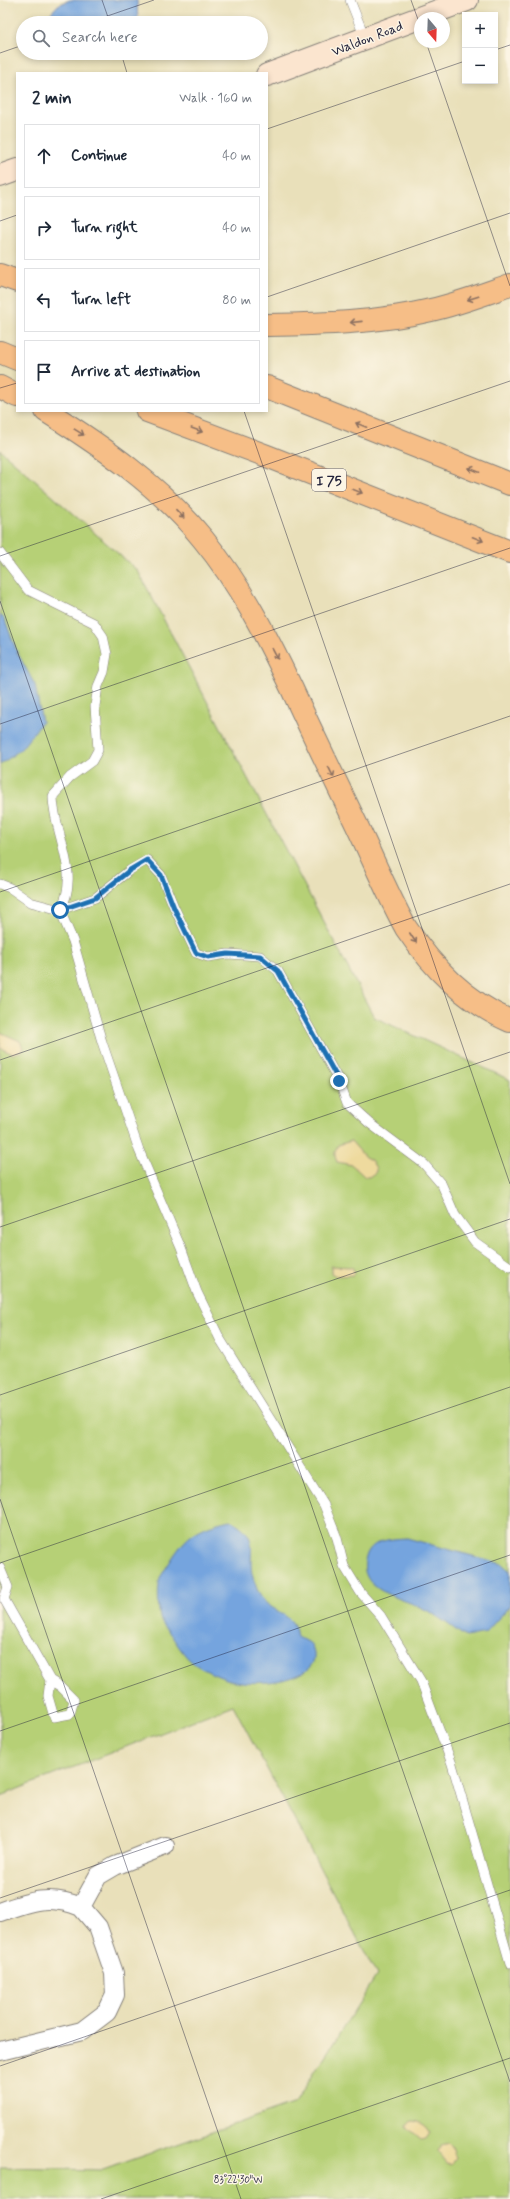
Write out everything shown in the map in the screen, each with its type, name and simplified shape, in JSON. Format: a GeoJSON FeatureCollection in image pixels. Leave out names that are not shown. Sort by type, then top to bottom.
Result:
{"type":"FeatureCollection","features":[{"type":"Feature","properties":{"kind":"highway"},"geometry":{"type":"LineString","coordinates":[[0,268],[16,274]]}},
{"type":"Feature","properties":{"kind":"highway"},"geometry":{"type":"LineString","coordinates":[[0,275],[16,281]]}},
{"type":"Feature","properties":{"kind":"highway"},"geometry":{"type":"LineString","coordinates":[[268,325],[337,323],[395,317],[438,308],[510,285]]}},
{"type":"Feature","properties":{"kind":"highway"},"geometry":{"type":"LineString","coordinates":[[0,352],[16,359]]}},
{"type":"Feature","properties":{"kind":"highway"},"geometry":{"type":"LineString","coordinates":[[0,387],[16,395]]}},
{"type":"Feature","properties":{"kind":"highway"},"geometry":{"type":"LineString","coordinates":[[268,387],[510,484]]}},
{"type":"Feature","properties":{"kind":"highway"},"geometry":{"type":"LineString","coordinates":[[48,412],[95,442],[135,473],[168,502],[203,539],[244,598],[278,661],[406,928],[429,960],[456,987],[486,1009],[510,1020]]}},
{"type":"Feature","properties":{"kind":"highway","name":"I 75"},"geometry":{"type":"LineString","coordinates":[[150,412],[267,456],[510,552]]}},
{"type":"Feature","properties":{"kind":"street","name":"Waldon Road"},"geometry":{"type":"LineString","coordinates":[[268,75],[467,0]]}},
{"type":"Feature","properties":{"kind":"street"},"geometry":{"type":"LineString","coordinates":[[0,176],[16,170]]}},
{"type":"Feature","properties":{"kind":"street"},"geometry":{"type":"LineString","coordinates":[[81,1907],[98,1876],[116,1866],[165,1846]]}},
{"type":"Feature","properties":{"kind":"street"},"geometry":{"type":"LineString","coordinates":[[0,1912],[41,1899],[65,1900],[81,1907],[98,1927],[114,1973],[115,1995],[107,2012],[82,2031],[0,2051]]}},
{"type":"Feature","properties":{"kind":"lane"},"geometry":{"type":"LineString","coordinates":[[350,0],[365,38]]}},
{"type":"Feature","properties":{"kind":"lane"},"geometry":{"type":"LineString","coordinates":[[0,553],[28,590],[94,623],[103,636],[107,654],[104,672],[98,686],[95,706],[98,750],[92,761],[70,778],[53,796],[53,812],[67,861],[66,900],[60,910]]}},
{"type":"Feature","properties":{"kind":"lane"},"geometry":{"type":"LineString","coordinates":[[0,884],[10,888],[30,902],[60,910],[95,898],[130,870],[147,860],[161,875],[174,908],[196,953],[208,957],[228,954],[260,956],[278,971],[339,1081],[347,1103],[369,1122],[424,1164],[442,1184],[455,1215],[475,1242],[510,1267]]}},
{"type":"Feature","properties":{"kind":"lane"},"geometry":{"type":"LineString","coordinates":[[60,910],[73,942],[102,1042],[139,1150],[181,1248],[197,1292],[224,1345],[324,1505],[337,1538],[344,1566],[360,1592],[381,1616],[421,1681],[452,1764],[510,1963]]}},
{"type":"Feature","properties":{"kind":"lane"},"geometry":{"type":"LineString","coordinates":[[0,1568],[8,1587],[2,1600],[50,1680]]}},
{"type":"Feature","properties":{"kind":"green space"},"geometry":{"type":"Polygon","coordinates":[[[0,450],[138,571],[374,1017],[510,1080],[510,2199],[0,2199],[0,2168],[103,2170],[295,2103],[377,1975],[233,1705],[0,1796],[0,450]]]}},
{"type":"Feature","properties":{"kind":"sand"},"geometry":{"type":"Polygon","coordinates":[[[0,1032],[20,1041],[23,1048],[21,1051],[13,1054],[0,1048],[0,1032]]]}},
{"type":"Feature","properties":{"kind":"sand"},"geometry":{"type":"Polygon","coordinates":[[[351,1141],[365,1157],[371,1160],[376,1168],[376,1172],[369,1177],[365,1177],[352,1165],[337,1162],[335,1154],[338,1145],[351,1141]]]}},
{"type":"Feature","properties":{"kind":"sand"},"geometry":{"type":"Polygon","coordinates":[[[331,1266],[352,1267],[355,1273],[354,1275],[336,1276],[331,1273],[331,1266]]]}},
{"type":"Feature","properties":{"kind":"sand"},"geometry":{"type":"Polygon","coordinates":[[[413,2121],[421,2123],[429,2130],[430,2132],[426,2138],[421,2139],[408,2128],[407,2125],[413,2121]]]}},
{"type":"Feature","properties":{"kind":"sand"},"geometry":{"type":"Polygon","coordinates":[[[448,2143],[452,2146],[456,2159],[451,2164],[447,2163],[438,2151],[441,2145],[448,2143]]]}},
{"type":"Feature","properties":{"kind":"water"},"geometry":{"type":"Polygon","coordinates":[[[70,0],[137,0],[138,16],[48,16],[58,5],[70,0]]]}},
{"type":"Feature","properties":{"kind":"water"},"geometry":{"type":"Polygon","coordinates":[[[0,614],[5,620],[17,652],[35,685],[42,722],[21,749],[0,765],[0,614]]]}},
{"type":"Feature","properties":{"kind":"water"},"geometry":{"type":"Polygon","coordinates":[[[230,1520],[241,1527],[251,1541],[252,1573],[262,1598],[268,1605],[290,1620],[295,1628],[297,1637],[309,1642],[312,1646],[314,1659],[309,1668],[298,1675],[284,1680],[254,1683],[240,1682],[221,1677],[200,1667],[189,1659],[162,1622],[160,1617],[158,1591],[160,1580],[161,1576],[181,1545],[196,1532],[230,1520]]]}},
{"type":"Feature","properties":{"kind":"water"},"geometry":{"type":"Polygon","coordinates":[[[407,1538],[502,1564],[510,1571],[510,1606],[485,1633],[466,1637],[426,1610],[381,1591],[373,1585],[367,1577],[365,1568],[366,1557],[372,1547],[377,1543],[407,1538]]]}},
{"type":"Feature","properties":{"kind":"route"},"geometry":{"type":"LineString","coordinates":[[60,910],[95,898],[130,870],[147,860],[161,875],[174,908],[196,953],[208,957],[228,954],[260,956],[278,971],[339,1081]]}}]}
